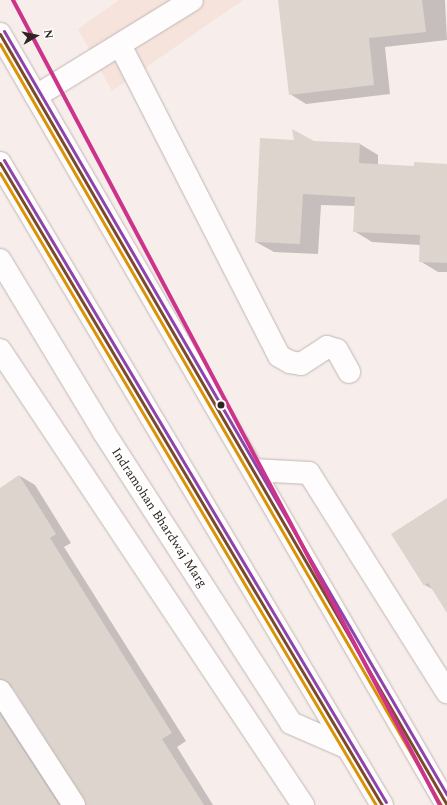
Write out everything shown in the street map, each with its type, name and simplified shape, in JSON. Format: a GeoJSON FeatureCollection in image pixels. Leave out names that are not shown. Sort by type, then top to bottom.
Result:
{"type":"FeatureCollection","features":[{"type":"Feature","properties":{"kind":"main road"},"geometry":{"type":"LineString","coordinates":[[36,96],[192,0]]}},
{"type":"Feature","properties":{"kind":"main road"},"geometry":{"type":"LineString","coordinates":[[0,34],[447,805]]}},
{"type":"Feature","properties":{"kind":"main road"},"geometry":{"type":"LineString","coordinates":[[120,45],[279,356],[290,362],[301,364],[327,347],[337,350],[349,372]]}},
{"type":"Feature","properties":{"kind":"main road"},"geometry":{"type":"LineString","coordinates":[[0,162],[268,611],[346,747],[382,805]]}},
{"type":"Feature","properties":{"kind":"main road","name":"Indramohan Bhardwaj Marg"},"geometry":{"type":"LineString","coordinates":[[0,260],[108,438],[291,723],[346,747]]}},
{"type":"Feature","properties":{"kind":"main road"},"geometry":{"type":"LineString","coordinates":[[0,350],[303,805]]}},
{"type":"Feature","properties":{"kind":"main road"},"geometry":{"type":"LineString","coordinates":[[253,470],[309,474],[447,692]]}},
{"type":"Feature","properties":{"kind":"main road"},"geometry":{"type":"LineString","coordinates":[[0,691],[74,805]]}},
{"type":"Feature","properties":{"kind":"shaded area"},"geometry":{"type":"Polygon","coordinates":[[[119,0],[243,0],[112,91],[78,29],[119,0]]]}},
{"type":"Feature","properties":{"kind":"building"},"geometry":{"type":"Polygon","coordinates":[[[278,0],[422,0],[426,32],[369,38],[374,85],[289,95],[278,0]]]}},
{"type":"Feature","properties":{"kind":"building"},"geometry":{"type":"Polygon","coordinates":[[[292,129],[314,141],[360,143],[359,163],[414,166],[414,162],[447,164],[447,263],[419,262],[420,235],[353,232],[355,197],[303,194],[300,244],[255,242],[260,138],[294,140],[292,129]]]}},
{"type":"Feature","properties":{"kind":"building"},"geometry":{"type":"Polygon","coordinates":[[[19,475],[56,534],[50,538],[172,733],[162,739],[204,805],[86,805],[10,684],[0,679],[0,488],[19,475]]]}},
{"type":"Feature","properties":{"kind":"building"},"geometry":{"type":"Polygon","coordinates":[[[447,498],[447,613],[428,583],[424,586],[391,534],[447,498]]]}},
{"type":"Feature","properties":{"kind":"building"},"geometry":{"type":"Polygon","coordinates":[[[0,714],[59,805],[0,805],[0,714]]]}},
{"type":"Feature","properties":{"kind":"transit line"},"geometry":{"type":"LineString","coordinates":[[13,0],[440,805]]}},
{"type":"Feature","properties":{"kind":"transit line"},"geometry":{"type":"LineString","coordinates":[[4,31],[447,795]]}},
{"type":"Feature","properties":{"kind":"transit line"},"geometry":{"type":"LineString","coordinates":[[0,34],[447,805]]}},
{"type":"Feature","properties":{"kind":"transit line"},"geometry":{"type":"LineString","coordinates":[[0,44],[441,805]]}},
{"type":"Feature","properties":{"kind":"transit line"},"geometry":{"type":"LineString","coordinates":[[4,160],[386,802]]}},
{"type":"Feature","properties":{"kind":"transit line"},"geometry":{"type":"LineString","coordinates":[[0,163],[382,805]]}},
{"type":"Feature","properties":{"kind":"transit line"},"geometry":{"type":"LineString","coordinates":[[0,173],[376,805]]}}]}
